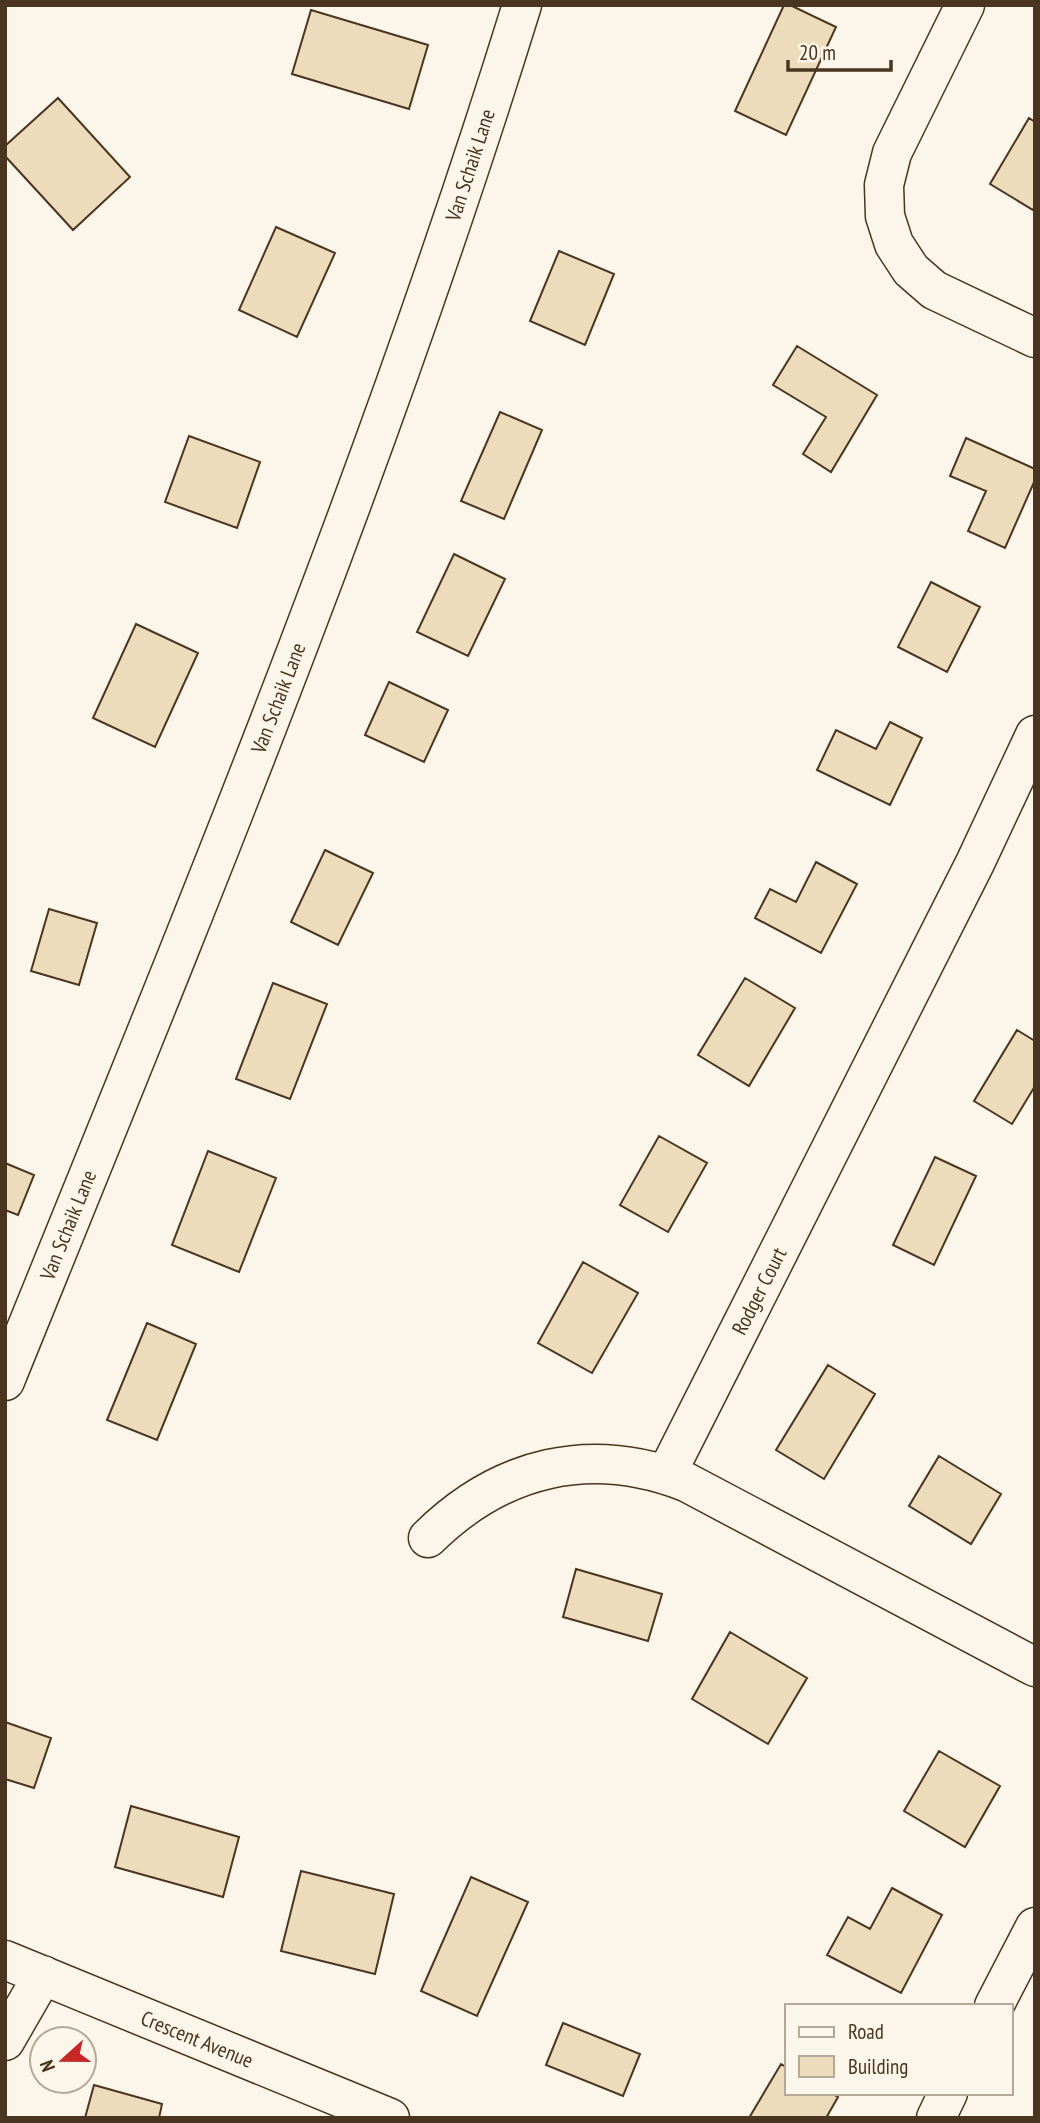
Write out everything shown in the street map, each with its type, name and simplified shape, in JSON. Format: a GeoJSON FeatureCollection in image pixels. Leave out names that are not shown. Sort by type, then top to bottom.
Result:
{"type":"FeatureCollection","features":[{"type":"Feature","properties":{"kind":"street","name":"Van Schaik Lane"},"geometry":{"type":"LineString","coordinates":[[5,1381],[278,700],[436,265],[522,5]]}},
{"type":"Feature","properties":{"kind":"street"},"geometry":{"type":"LineString","coordinates":[[965,5],[892,153],[884,185],[885,216],[894,244],[911,270],[934,290],[1035,338]]}},
{"type":"Feature","properties":{"kind":"street","name":"Rodger Court"},"geometry":{"type":"LineString","coordinates":[[666,1475],[975,863],[1035,735]]}},
{"type":"Feature","properties":{"kind":"street"},"geometry":{"type":"LineString","coordinates":[[428,1538],[449,1517],[488,1491],[527,1474],[569,1465],[619,1464],[686,1482],[1035,1667]]}},
{"type":"Feature","properties":{"kind":"street"},"geometry":{"type":"LineString","coordinates":[[995,2004],[1035,1927]]}},
{"type":"Feature","properties":{"kind":"street","name":"Crescent Avenue"},"geometry":{"type":"LineString","coordinates":[[5,1960],[390,2118]]}},
{"type":"Feature","properties":{"kind":"street"},"geometry":{"type":"LineString","coordinates":[[5,2041],[43,1975]]}},
{"type":"Feature","properties":{"kind":"street"},"geometry":{"type":"LineString","coordinates":[[936,2118],[947,2095]]}},
{"type":"Feature","properties":{"kind":"building"},"geometry":{"type":"Polygon","coordinates":[[[784,5],[790,5],[836,27],[786,135],[735,111],[784,5]]]}},
{"type":"Feature","properties":{"kind":"building"},"geometry":{"type":"Polygon","coordinates":[[[311,10],[428,45],[409,109],[292,74],[311,10]]]}},
{"type":"Feature","properties":{"kind":"building"},"geometry":{"type":"Polygon","coordinates":[[[58,98],[130,177],[73,230],[5,156],[5,146],[58,98]]]}},
{"type":"Feature","properties":{"kind":"building"},"geometry":{"type":"Polygon","coordinates":[[[1029,118],[1035,122],[1033,210],[990,184],[1029,118]]]}},
{"type":"Feature","properties":{"kind":"building"},"geometry":{"type":"Polygon","coordinates":[[[276,227],[335,253],[297,337],[239,310],[276,227]]]}},
{"type":"Feature","properties":{"kind":"building"},"geometry":{"type":"Polygon","coordinates":[[[559,251],[614,274],[585,345],[530,321],[559,251]]]}},
{"type":"Feature","properties":{"kind":"building"},"geometry":{"type":"Polygon","coordinates":[[[797,346],[877,395],[831,472],[803,454],[826,417],[773,385],[797,346]]]}},
{"type":"Feature","properties":{"kind":"building"},"geometry":{"type":"Polygon","coordinates":[[[500,412],[542,430],[504,519],[461,501],[500,412]]]}},
{"type":"Feature","properties":{"kind":"building"},"geometry":{"type":"Polygon","coordinates":[[[189,436],[260,462],[237,528],[165,502],[189,436]]]}},
{"type":"Feature","properties":{"kind":"building"},"geometry":{"type":"Polygon","coordinates":[[[966,438],[1035,469],[1035,480],[1005,548],[968,531],[986,491],[950,476],[966,438]]]}},
{"type":"Feature","properties":{"kind":"building"},"geometry":{"type":"Polygon","coordinates":[[[454,554],[505,579],[468,656],[417,632],[454,554]]]}},
{"type":"Feature","properties":{"kind":"building"},"geometry":{"type":"Polygon","coordinates":[[[931,582],[980,607],[947,672],[898,647],[931,582]]]}},
{"type":"Feature","properties":{"kind":"building"},"geometry":{"type":"Polygon","coordinates":[[[136,624],[198,653],[155,747],[93,718],[136,624]]]}},
{"type":"Feature","properties":{"kind":"building"},"geometry":{"type":"Polygon","coordinates":[[[389,682],[448,710],[424,762],[365,735],[389,682]]]}},
{"type":"Feature","properties":{"kind":"building"},"geometry":{"type":"Polygon","coordinates":[[[890,722],[922,738],[890,805],[817,770],[836,730],[876,749],[890,722]]]}},
{"type":"Feature","properties":{"kind":"building"},"geometry":{"type":"Polygon","coordinates":[[[325,850],[373,873],[338,945],[291,922],[325,850]]]}},
{"type":"Feature","properties":{"kind":"building"},"geometry":{"type":"Polygon","coordinates":[[[816,862],[857,884],[821,953],[755,918],[770,889],[796,902],[816,862]]]}},
{"type":"Feature","properties":{"kind":"building"},"geometry":{"type":"Polygon","coordinates":[[[49,909],[97,923],[79,985],[31,971],[49,909]]]}},
{"type":"Feature","properties":{"kind":"building"},"geometry":{"type":"Polygon","coordinates":[[[745,978],[795,1008],[749,1086],[698,1055],[745,978]]]}},
{"type":"Feature","properties":{"kind":"building"},"geometry":{"type":"Polygon","coordinates":[[[273,983],[327,1004],[290,1099],[236,1079],[273,983]]]}},
{"type":"Feature","properties":{"kind":"building"},"geometry":{"type":"Polygon","coordinates":[[[1017,1030],[1035,1041],[1035,1086],[1012,1124],[974,1101],[1017,1030]]]}},
{"type":"Feature","properties":{"kind":"building"},"geometry":{"type":"Polygon","coordinates":[[[659,1136],[707,1163],[668,1232],[620,1205],[659,1136]]]}},
{"type":"Feature","properties":{"kind":"building"},"geometry":{"type":"Polygon","coordinates":[[[208,1151],[276,1178],[239,1272],[172,1245],[208,1151]]]}},
{"type":"Feature","properties":{"kind":"building"},"geometry":{"type":"Polygon","coordinates":[[[935,1157],[976,1176],[934,1265],[893,1245],[935,1157]]]}},
{"type":"Feature","properties":{"kind":"building"},"geometry":{"type":"Polygon","coordinates":[[[5,1163],[34,1175],[18,1215],[5,1210],[5,1163]]]}},
{"type":"Feature","properties":{"kind":"building"},"geometry":{"type":"Polygon","coordinates":[[[583,1262],[638,1293],[592,1373],[538,1343],[583,1262]]]}},
{"type":"Feature","properties":{"kind":"building"},"geometry":{"type":"Polygon","coordinates":[[[147,1323],[196,1344],[157,1440],[107,1420],[147,1323]]]}},
{"type":"Feature","properties":{"kind":"building"},"geometry":{"type":"Polygon","coordinates":[[[828,1365],[875,1394],[824,1479],[776,1450],[828,1365]]]}},
{"type":"Feature","properties":{"kind":"building"},"geometry":{"type":"Polygon","coordinates":[[[939,1456],[1001,1494],[971,1544],[909,1506],[939,1456]]]}},
{"type":"Feature","properties":{"kind":"building"},"geometry":{"type":"Polygon","coordinates":[[[576,1569],[662,1594],[648,1641],[563,1617],[576,1569]]]}},
{"type":"Feature","properties":{"kind":"building"},"geometry":{"type":"Polygon","coordinates":[[[730,1632],[807,1678],[768,1744],[692,1699],[730,1632]]]}},
{"type":"Feature","properties":{"kind":"building"},"geometry":{"type":"Polygon","coordinates":[[[5,1722],[51,1738],[34,1788],[5,1779],[5,1722]]]}},
{"type":"Feature","properties":{"kind":"building"},"geometry":{"type":"Polygon","coordinates":[[[939,1751],[1000,1786],[965,1847],[904,1811],[939,1751]]]}},
{"type":"Feature","properties":{"kind":"building"},"geometry":{"type":"Polygon","coordinates":[[[131,1806],[239,1837],[223,1897],[115,1867],[131,1806]]]}},
{"type":"Feature","properties":{"kind":"building"},"geometry":{"type":"Polygon","coordinates":[[[301,1871],[394,1894],[375,1974],[281,1951],[301,1871]]]}},
{"type":"Feature","properties":{"kind":"building"},"geometry":{"type":"Polygon","coordinates":[[[471,1877],[528,1902],[477,2016],[421,1991],[471,1877]]]}},
{"type":"Feature","properties":{"kind":"building"},"geometry":{"type":"Polygon","coordinates":[[[892,1888],[942,1915],[901,1993],[827,1955],[848,1917],[870,1929],[892,1888]]]}},
{"type":"Feature","properties":{"kind":"building"},"geometry":{"type":"Polygon","coordinates":[[[563,2023],[640,2054],[623,2096],[546,2065],[563,2023]]]}},
{"type":"Feature","properties":{"kind":"building"},"geometry":{"type":"Polygon","coordinates":[[[781,2064],[785,2066],[785,2095],[838,2097],[826,2118],[749,2118],[781,2064]]]}},
{"type":"Feature","properties":{"kind":"building"},"geometry":{"type":"Polygon","coordinates":[[[98,2086],[162,2104],[159,2118],[85,2118],[91,2095],[98,2095],[98,2086]]]}}]}
